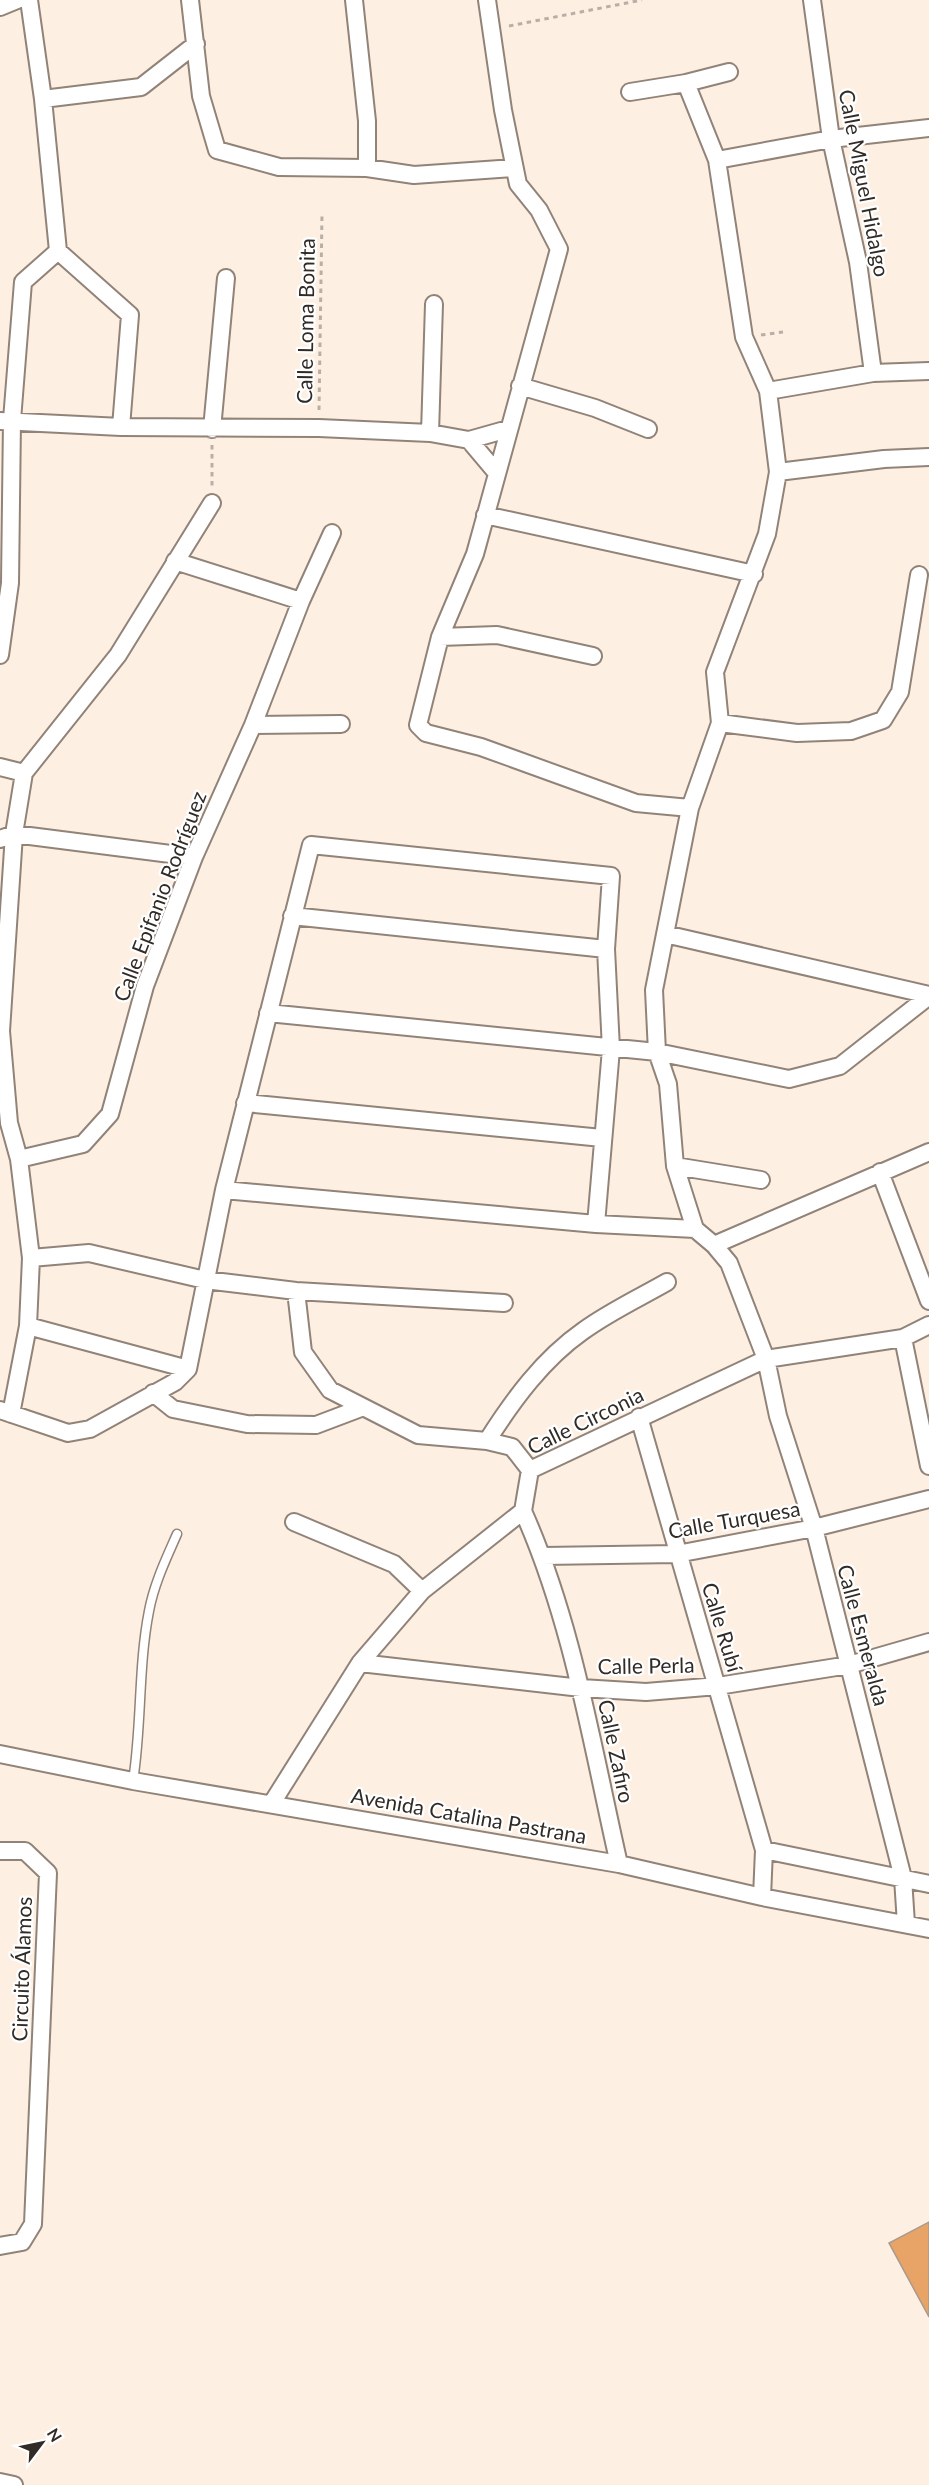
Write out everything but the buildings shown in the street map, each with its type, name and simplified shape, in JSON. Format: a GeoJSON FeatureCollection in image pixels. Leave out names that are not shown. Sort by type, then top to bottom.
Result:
{"type":"FeatureCollection","features":[{"type":"Feature","properties":{"kind":"street"},"geometry":{"type":"LineString","coordinates":[[0,7],[17,0]]}},
{"type":"Feature","properties":{"kind":"street"},"geometry":{"type":"LineString","coordinates":[[29,0],[43,99],[58,251],[130,315],[121,427]]}},
{"type":"Feature","properties":{"kind":"street"},"geometry":{"type":"LineString","coordinates":[[190,0],[201,96],[217,150],[279,167],[367,168],[414,176],[516,176]]}},
{"type":"Feature","properties":{"kind":"street"},"geometry":{"type":"LineString","coordinates":[[354,0],[366,110],[367,168]]}},
{"type":"Feature","properties":{"kind":"street"},"geometry":{"type":"LineString","coordinates":[[487,0],[490,30],[516,176],[539,210],[559,249],[507,429],[475,554],[440,637],[418,725],[426,734],[481,747],[636,803],[690,808]]}},
{"type":"Feature","properties":{"kind":"street","name":"Calle Miguel Hidalgo"},"geometry":{"type":"LineString","coordinates":[[812,0],[831,139],[858,262],[873,373]]}},
{"type":"Feature","properties":{"kind":"street"},"geometry":{"type":"LineString","coordinates":[[43,99],[141,87],[196,44]]}},
{"type":"Feature","properties":{"kind":"street"},"geometry":{"type":"LineString","coordinates":[[630,92],[686,83],[729,72]]}},
{"type":"Feature","properties":{"kind":"street"},"geometry":{"type":"LineString","coordinates":[[224,1190],[596,1224],[695,1229],[675,1166],[668,1084],[657,1052],[654,990],[690,808],[720,723],[715,672],[730,626],[753,574],[767,534],[778,472],[768,391],[744,337],[717,160],[686,83]]}},
{"type":"Feature","properties":{"kind":"street"},"geometry":{"type":"LineString","coordinates":[[717,160],[831,139],[929,128]]}},
{"type":"Feature","properties":{"kind":"street"},"geometry":{"type":"LineString","coordinates":[[0,656],[10,583],[6,420],[23,282],[58,251]]}},
{"type":"Feature","properties":{"kind":"street"},"geometry":{"type":"LineString","coordinates":[[212,429],[226,278]]}},
{"type":"Feature","properties":{"kind":"street"},"geometry":{"type":"LineString","coordinates":[[430,434],[434,304]]}},
{"type":"Feature","properties":{"kind":"street"},"geometry":{"type":"LineString","coordinates":[[768,391],[873,373],[929,371]]}},
{"type":"Feature","properties":{"kind":"street"},"geometry":{"type":"LineString","coordinates":[[520,386],[595,408],[648,429]]}},
{"type":"Feature","properties":{"kind":"street"},"geometry":{"type":"LineString","coordinates":[[6,420],[121,427],[319,428],[430,434],[469,440],[507,429]]}},
{"type":"Feature","properties":{"kind":"street"},"geometry":{"type":"LineString","coordinates":[[469,440],[496,472]]}},
{"type":"Feature","properties":{"kind":"street"},"geometry":{"type":"LineString","coordinates":[[778,472],[884,459],[929,457]]}},
{"type":"Feature","properties":{"kind":"street"},"geometry":{"type":"LineString","coordinates":[[212,503],[118,656],[24,773],[7,837],[1,1031],[5,1124],[19,1159],[31,1258],[28,1326],[5,1412],[68,1433],[90,1429],[175,1382],[188,1370],[224,1190],[310,845],[611,876],[606,949],[611,1049],[596,1224]]}},
{"type":"Feature","properties":{"kind":"street"},"geometry":{"type":"LineString","coordinates":[[485,515],[753,574]]}},
{"type":"Feature","properties":{"kind":"street","name":"Calle Epifanio Rodríguez"},"geometry":{"type":"LineString","coordinates":[[19,1159],[83,1144],[110,1114],[145,986],[194,857],[253,725],[301,601],[332,533]]}},
{"type":"Feature","properties":{"kind":"street"},"geometry":{"type":"LineString","coordinates":[[175,561],[301,601]]}},
{"type":"Feature","properties":{"kind":"street"},"geometry":{"type":"LineString","coordinates":[[720,723],[797,733],[851,731],[883,720],[900,692],[919,576]]}},
{"type":"Feature","properties":{"kind":"street"},"geometry":{"type":"LineString","coordinates":[[440,637],[497,635],[593,656]]}},
{"type":"Feature","properties":{"kind":"street"},"geometry":{"type":"LineString","coordinates":[[253,725],[341,724]]}},
{"type":"Feature","properties":{"kind":"street"},"geometry":{"type":"LineString","coordinates":[[0,766],[24,773]]}},
{"type":"Feature","properties":{"kind":"street"},"geometry":{"type":"LineString","coordinates":[[7,837],[194,857]]}},
{"type":"Feature","properties":{"kind":"street"},"geometry":{"type":"LineString","coordinates":[[292,916],[606,949]]}},
{"type":"Feature","properties":{"kind":"street"},"geometry":{"type":"LineString","coordinates":[[665,934],[929,995]]}},
{"type":"Feature","properties":{"kind":"street"},"geometry":{"type":"LineString","coordinates":[[268,1013],[657,1052],[789,1079],[840,1066],[929,995]]}},
{"type":"Feature","properties":{"kind":"street"},"geometry":{"type":"LineString","coordinates":[[245,1103],[602,1138]]}},
{"type":"Feature","properties":{"kind":"street"},"geometry":{"type":"LineString","coordinates":[[714,1245],[929,1152]]}},
{"type":"Feature","properties":{"kind":"street"},"geometry":{"type":"LineString","coordinates":[[675,1166],[761,1180]]}},
{"type":"Feature","properties":{"kind":"street"},"geometry":{"type":"LineString","coordinates":[[880,1172],[929,1301]]}},
{"type":"Feature","properties":{"kind":"street","name":"Calle Esmeralda"},"geometry":{"type":"LineString","coordinates":[[695,1229],[714,1245],[729,1263],[766,1359],[778,1416],[814,1528],[903,1878],[906,1924]]}},
{"type":"Feature","properties":{"kind":"street"},"geometry":{"type":"LineString","coordinates":[[31,1258],[89,1253],[205,1280],[297,1291],[504,1303]]}},
{"type":"Feature","properties":{"kind":"street"},"geometry":{"type":"LineString","coordinates":[[488,1441],[507,1409],[545,1364],[583,1331],[667,1282]]}},
{"type":"Feature","properties":{"kind":"street"},"geometry":{"type":"LineString","coordinates":[[297,1291],[303,1352],[330,1390],[361,1408],[418,1435],[488,1441],[512,1448],[530,1470]]}},
{"type":"Feature","properties":{"kind":"street","name":"Calle Circonia"},"geometry":{"type":"LineString","coordinates":[[523,1511],[530,1470],[766,1359],[903,1338],[929,1325]]}},
{"type":"Feature","properties":{"kind":"street"},"geometry":{"type":"LineString","coordinates":[[28,1326],[188,1370]]}},
{"type":"Feature","properties":{"kind":"street"},"geometry":{"type":"LineString","coordinates":[[903,1338],[929,1466]]}},
{"type":"Feature","properties":{"kind":"street"},"geometry":{"type":"LineString","coordinates":[[153,1393],[173,1409],[247,1424],[316,1425],[361,1408]]}},
{"type":"Feature","properties":{"kind":"street","name":"Calle Rubí"},"geometry":{"type":"LineString","coordinates":[[639,1418],[764,1850],[762,1897]]}},
{"type":"Feature","properties":{"kind":"street","name":"Calle Turquesa"},"geometry":{"type":"LineString","coordinates":[[543,1556],[677,1554],[814,1528],[929,1499]]}},
{"type":"Feature","properties":{"kind":"street"},"geometry":{"type":"LineString","coordinates":[[272,1803],[360,1663],[422,1591],[523,1511]]}},
{"type":"Feature","properties":{"kind":"street","name":"Calle Zafiro"},"geometry":{"type":"LineString","coordinates":[[523,1511],[543,1556],[581,1688],[619,1864]]}},
{"type":"Feature","properties":{"kind":"street"},"geometry":{"type":"LineString","coordinates":[[294,1522],[394,1564],[422,1591]]}},
{"type":"Feature","properties":{"kind":"street","name":"Calle Perla"},"geometry":{"type":"LineString","coordinates":[[360,1663],[581,1688],[646,1692],[718,1686],[849,1665],[929,1642]]}},
{"type":"Feature","properties":{"kind":"street","name":"Avenida Catalina Pastrana"},"geometry":{"type":"LineString","coordinates":[[0,1754],[133,1781],[619,1864],[762,1897],[929,1929]]}},
{"type":"Feature","properties":{"kind":"street"},"geometry":{"type":"LineString","coordinates":[[764,1850],[929,1884]]}},
{"type":"Feature","properties":{"kind":"street","name":"Circuito Álamos"},"geometry":{"type":"LineString","coordinates":[[0,1851],[25,1851],[48,1873],[33,2224],[22,2242],[0,2246]]}},
{"type":"Feature","properties":{"kind":"street"},"geometry":{"type":"LineString","coordinates":[[0,2482],[14,2485]]}},
{"type":"Feature","properties":{"kind":"lane"},"geometry":{"type":"LineString","coordinates":[[133,1781],[139,1744],[149,1612],[157,1581],[177,1534]]}},
{"type":"Feature","properties":{"kind":"path"},"geometry":{"type":"LineString","coordinates":[[490,30],[642,0]]}},
{"type":"Feature","properties":{"kind":"path","name":"Calle Loma Bonita"},"geometry":{"type":"LineString","coordinates":[[319,428],[322,214]]}},
{"type":"Feature","properties":{"kind":"path"},"geometry":{"type":"LineString","coordinates":[[212,429],[212,503]]}}]}
